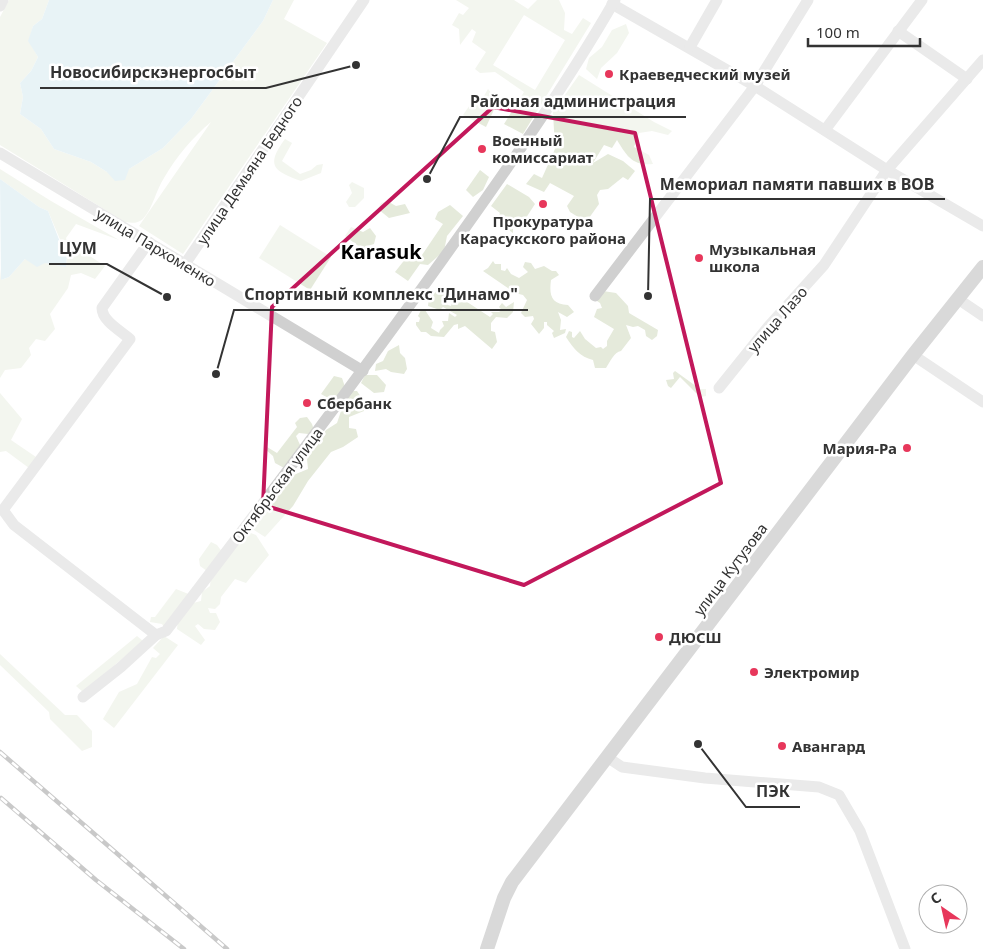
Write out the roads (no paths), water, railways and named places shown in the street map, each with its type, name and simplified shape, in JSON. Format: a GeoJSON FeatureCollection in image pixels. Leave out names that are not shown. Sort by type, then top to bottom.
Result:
{"type":"FeatureCollection","features":[{"type":"Feature","properties":{"kind":"main road","name":"улица Кутузова"},"geometry":{"type":"LineString","coordinates":[[487,949],[504,898],[512,882],[913,355],[983,267]]}},
{"type":"Feature","properties":{"kind":"street"},"geometry":{"type":"LineString","coordinates":[[0,6],[3,0]]}},
{"type":"Feature","properties":{"kind":"street","name":"улица Демьяна Бедного"},"geometry":{"type":"LineString","coordinates":[[185,264],[364,0]]}},
{"type":"Feature","properties":{"kind":"street"},"geometry":{"type":"LineString","coordinates":[[690,47],[717,0]]}},
{"type":"Feature","properties":{"kind":"street"},"geometry":{"type":"LineString","coordinates":[[595,296],[755,86],[808,0]]}},
{"type":"Feature","properties":{"kind":"street"},"geometry":{"type":"LineString","coordinates":[[825,130],[922,0]]}},
{"type":"Feature","properties":{"kind":"street"},"geometry":{"type":"LineString","coordinates":[[614,2],[755,86],[887,170],[983,226]]}},
{"type":"Feature","properties":{"kind":"street","name":"Октябрьская улица"},"geometry":{"type":"LineString","coordinates":[[83,698],[156,635],[166,631],[363,371],[505,171],[614,2]]}},
{"type":"Feature","properties":{"kind":"street"},"geometry":{"type":"LineString","coordinates":[[898,31],[967,79]]}},
{"type":"Feature","properties":{"kind":"street","name":"улица Лазо"},"geometry":{"type":"LineString","coordinates":[[719,388],[768,326],[824,266],[887,170],[983,60]]}},
{"type":"Feature","properties":{"kind":"street","name":"улица Пархоменко"},"geometry":{"type":"LineString","coordinates":[[0,153],[363,371]]}},
{"type":"Feature","properties":{"kind":"street"},"geometry":{"type":"LineString","coordinates":[[148,242],[102,308],[105,319],[130,339],[3,510],[14,525],[156,635]]}},
{"type":"Feature","properties":{"kind":"street"},"geometry":{"type":"LineString","coordinates":[[958,298],[983,316]]}},
{"type":"Feature","properties":{"kind":"street"},"geometry":{"type":"LineString","coordinates":[[913,355],[983,402]]}},
{"type":"Feature","properties":{"kind":"street"},"geometry":{"type":"LineString","coordinates":[[607,757],[622,767],[705,778],[818,787],[839,795],[860,831],[905,949]]}},
{"type":"Feature","properties":{"kind":"water"},"geometry":{"type":"Polygon","coordinates":[[[49,0],[273,0],[263,21],[191,119],[163,148],[129,169],[125,180],[115,181],[107,172],[91,162],[54,149],[41,129],[20,114],[23,97],[20,83],[31,71],[38,57],[28,41],[33,26],[42,19],[49,0]]]}},
{"type":"Feature","properties":{"kind":"water"},"geometry":{"type":"Polygon","coordinates":[[[0,179],[39,207],[48,211],[60,242],[72,252],[67,256],[66,267],[45,263],[37,267],[25,259],[9,277],[1,280],[0,179]]]}},
{"type":"Feature","properties":{"kind":"railway"},"geometry":{"type":"LineString","coordinates":[[0,752],[227,949]]}},
{"type":"Feature","properties":{"kind":"railway"},"geometry":{"type":"LineString","coordinates":[[1,798],[96,880],[184,949]]}},
{"type":"Feature","properties":{"kind":"place","name":"Новосибирскэнергосбыт"},"geometry":{"type":"Point","coordinates":[356,65]}},
{"type":"Feature","properties":{"kind":"place","name":"Краеведческий музей"},"geometry":{"type":"Point","coordinates":[609,74]}},
{"type":"Feature","properties":{"kind":"place","name":"Военный комиссариат"},"geometry":{"type":"Point","coordinates":[482,149]}},
{"type":"Feature","properties":{"kind":"place","name":"Районая администрация"},"geometry":{"type":"Point","coordinates":[427,179]}},
{"type":"Feature","properties":{"kind":"place","name":"Прокуратура Карасукского района"},"geometry":{"type":"Point","coordinates":[543,204]}},
{"type":"Feature","properties":{"kind":"place","name":"Музыкальная школа"},"geometry":{"type":"Point","coordinates":[699,258]}},
{"type":"Feature","properties":{"kind":"place","name":"Мемориал памяти павших в ВОВ"},"geometry":{"type":"Point","coordinates":[648,296]}},
{"type":"Feature","properties":{"kind":"place","name":"ЦУМ"},"geometry":{"type":"Point","coordinates":[167,297]}},
{"type":"Feature","properties":{"kind":"place","name":"Спортивный комплекс \"Динамо\""},"geometry":{"type":"Point","coordinates":[216,374]}},
{"type":"Feature","properties":{"kind":"place","name":"Сбербанк"},"geometry":{"type":"Point","coordinates":[307,403]}},
{"type":"Feature","properties":{"kind":"place","name":"Мария-Ра"},"geometry":{"type":"Point","coordinates":[907,448]}},
{"type":"Feature","properties":{"kind":"place","name":"ДЮСШ"},"geometry":{"type":"Point","coordinates":[659,637]}},
{"type":"Feature","properties":{"kind":"place","name":"Электромир"},"geometry":{"type":"Point","coordinates":[754,672]}},
{"type":"Feature","properties":{"kind":"place","name":"ПЭК"},"geometry":{"type":"Point","coordinates":[698,744]}},
{"type":"Feature","properties":{"kind":"place","name":"Авангард"},"geometry":{"type":"Point","coordinates":[782,746]}},
{"type":"Feature","properties":{"kind":"district","name":"Karasuk"},"geometry":{"type":"Point","coordinates":[381,251]}}]}
